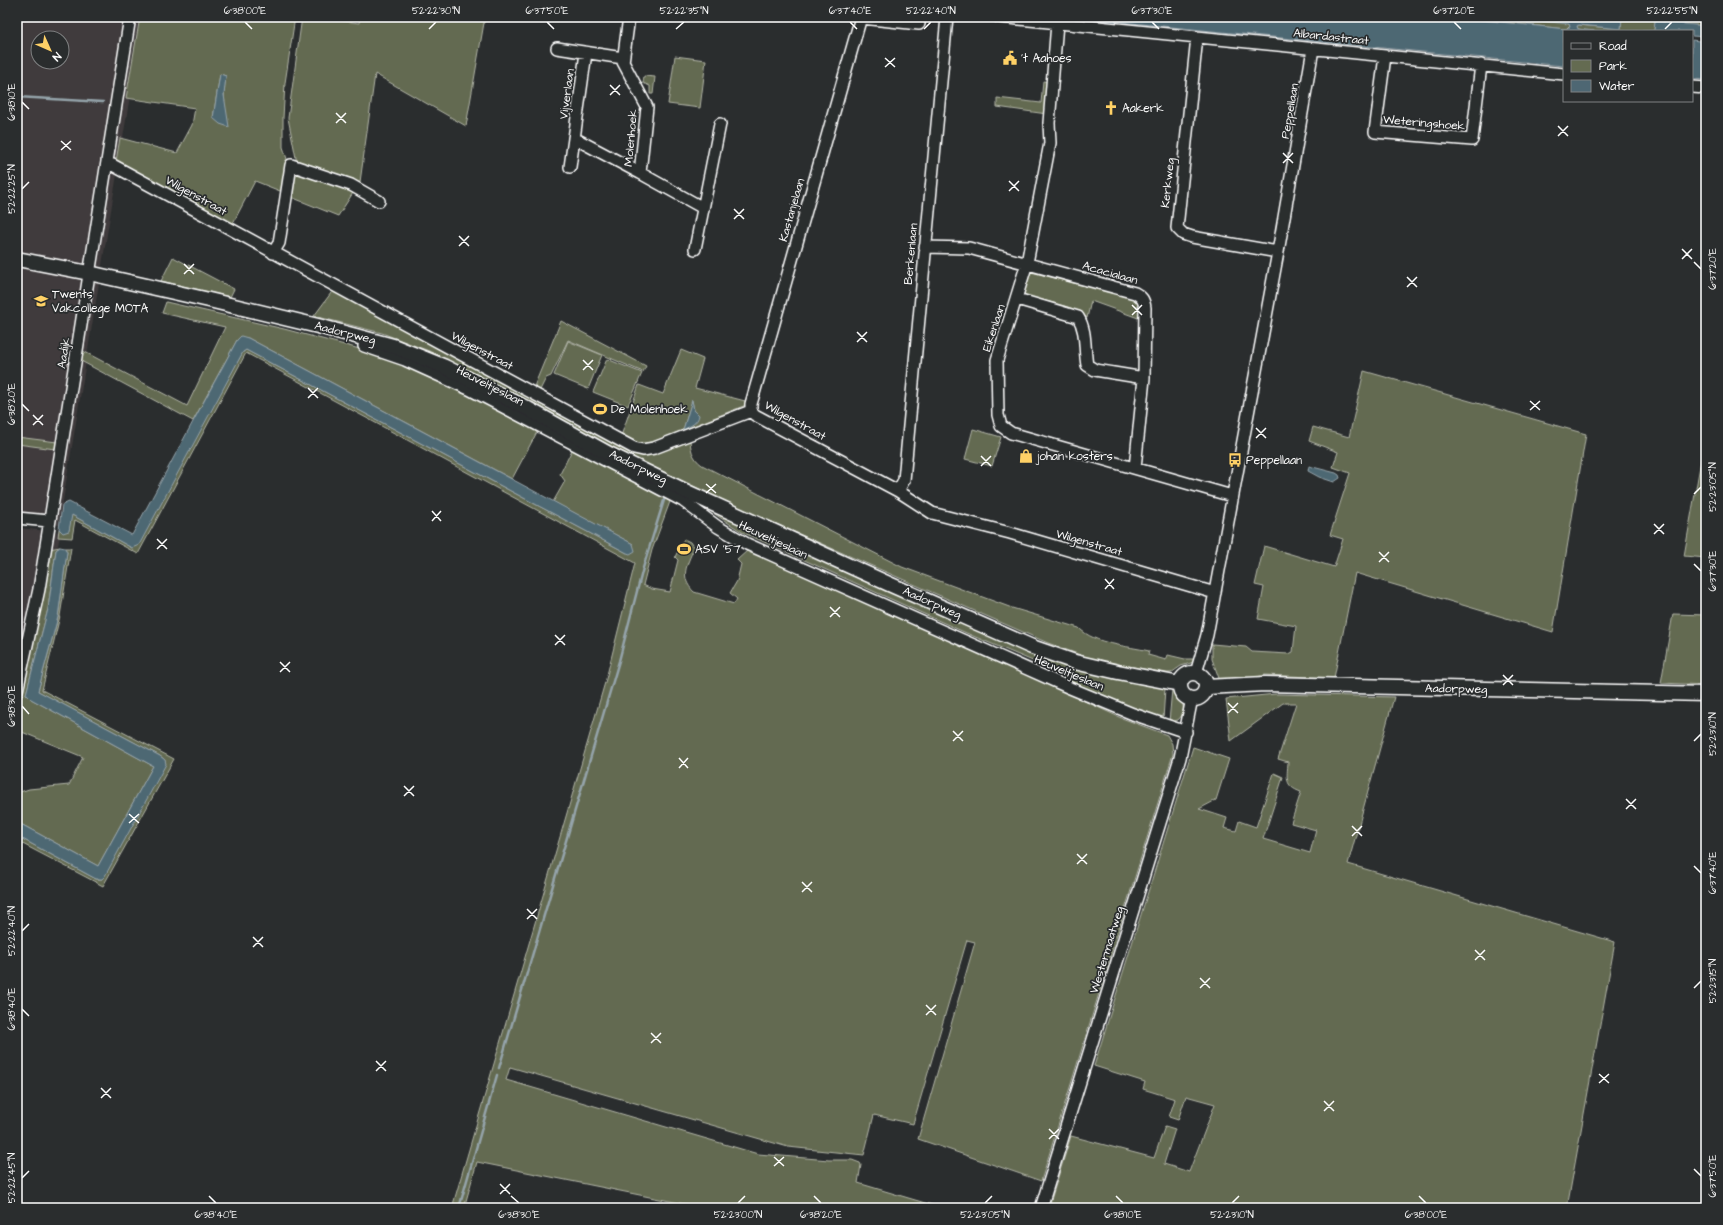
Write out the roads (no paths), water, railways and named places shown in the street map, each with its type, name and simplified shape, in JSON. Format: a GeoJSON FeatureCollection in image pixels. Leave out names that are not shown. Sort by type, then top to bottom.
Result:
{"type":"FeatureCollection","features":[{"type":"Feature","properties":{"kind":"main road","name":"Aadorpweg"},"geometry":{"type":"LineString","coordinates":[[17,258],[89,273],[322,327],[393,346],[445,367],[528,409],[609,454],[687,492],[1032,647],[1074,662],[1180,684]]}},
{"type":"Feature","properties":{"kind":"main road"},"geometry":{"type":"LineString","coordinates":[[1196,673],[1205,681],[1206,687],[1201,695],[1192,698],[1186,696],[1181,691],[1180,684],[1186,675],[1196,673]]}},
{"type":"Feature","properties":{"kind":"main road","name":"Aadorpweg"},"geometry":{"type":"LineString","coordinates":[[1206,687],[1265,684],[1706,694]]}},
{"type":"Feature","properties":{"kind":"street","name":"Aadijk"},"geometry":{"type":"LineString","coordinates":[[17,692],[39,589],[130,17]]}},
{"type":"Feature","properties":{"kind":"street"},"geometry":{"type":"LineString","coordinates":[[557,48],[623,58],[629,17]]}},
{"type":"Feature","properties":{"kind":"street","name":"Berkenlaan"},"geometry":{"type":"LineString","coordinates":[[898,491],[904,480],[947,17]]}},
{"type":"Feature","properties":{"kind":"street","name":"Albardastraat"},"geometry":{"type":"LineString","coordinates":[[999,17],[1563,74]]}},
{"type":"Feature","properties":{"kind":"street"},"geometry":{"type":"LineString","coordinates":[[861,18],[919,24]]}},
{"type":"Feature","properties":{"kind":"street","name":"Kastanjelaan"},"geometry":{"type":"LineString","coordinates":[[751,410],[751,404],[861,18]]}},
{"type":"Feature","properties":{"kind":"street","name":"Eikenlaan"},"geometry":{"type":"LineString","coordinates":[[1057,23],[1049,123],[1050,143],[1027,263],[998,360],[998,415],[1001,426],[1012,433],[1232,496]]}},
{"type":"Feature","properties":{"kind":"street","name":"Kerkweg"},"geometry":{"type":"LineString","coordinates":[[1198,37],[1177,228],[1183,234],[1192,237],[1278,252]]}},
{"type":"Feature","properties":{"kind":"street","name":"Peppellaan"},"geometry":{"type":"LineString","coordinates":[[1196,673],[1207,635],[1215,593],[1278,252],[1313,49]]}},
{"type":"Feature","properties":{"kind":"street","name":"Vijverlaan"},"geometry":{"type":"LineString","coordinates":[[570,167],[586,52]]}},
{"type":"Feature","properties":{"kind":"street","name":"Weteringshoek"},"geometry":{"type":"LineString","coordinates":[[1385,56],[1375,132],[1472,140],[1481,65]]}},
{"type":"Feature","properties":{"kind":"street","name":"Molenhoek"},"geometry":{"type":"LineString","coordinates":[[623,58],[623,62],[647,107],[640,173],[703,208]]}},
{"type":"Feature","properties":{"kind":"street"},"geometry":{"type":"LineString","coordinates":[[1693,87],[1706,88]]}},
{"type":"Feature","properties":{"kind":"street"},"geometry":{"type":"LineString","coordinates":[[695,249],[720,124]]}},
{"type":"Feature","properties":{"kind":"street"},"geometry":{"type":"LineString","coordinates":[[574,138],[640,173]]}},
{"type":"Feature","properties":{"kind":"street","name":"Wilgenstraat"},"geometry":{"type":"LineString","coordinates":[[107,162],[634,448],[644,450],[654,448],[751,410],[755,415],[898,491],[932,513],[1010,533],[1215,593]]}},
{"type":"Feature","properties":{"kind":"street"},"geometry":{"type":"LineString","coordinates":[[273,253],[279,243],[291,165],[351,185],[379,201]]}},
{"type":"Feature","properties":{"kind":"street","name":"Acacialaan"},"geometry":{"type":"LineString","coordinates":[[925,247],[969,248],[1135,292],[1140,295],[1144,301],[1145,308],[1144,378],[1135,468]]}},
{"type":"Feature","properties":{"kind":"street"},"geometry":{"type":"LineString","coordinates":[[1017,299],[1078,317],[1083,325],[1084,351],[1088,365],[1095,370],[1144,378]]}},
{"type":"Feature","properties":{"kind":"street","name":"Heuveltjeslaan"},"geometry":{"type":"LineString","coordinates":[[364,346],[405,360],[469,389],[683,501],[718,527],[747,544],[1070,688],[1133,714],[1186,732]]}},
{"type":"Feature","properties":{"kind":"street"},"geometry":{"type":"LineString","coordinates":[[17,518],[49,521]]}},
{"type":"Feature","properties":{"kind":"street","name":"Westermaatweg"},"geometry":{"type":"LineString","coordinates":[[1041,1208],[1180,758],[1192,698]]}},
{"type":"Feature","properties":{"kind":"water"},"geometry":{"type":"Polygon","coordinates":[[[1071,17],[1453,17],[1566,29],[1570,27],[1569,24],[1530,20],[1531,17],[1622,18],[1621,29],[1579,25],[1577,26],[1578,29],[1586,30],[1563,30],[1563,66],[1071,17]]]}},
{"type":"Feature","properties":{"kind":"water"},"geometry":{"type":"Polygon","coordinates":[[[1655,21],[1706,26],[1706,37],[1693,36],[1693,30],[1654,30],[1655,21]]]}},
{"type":"Feature","properties":{"kind":"water"},"geometry":{"type":"Polygon","coordinates":[[[1693,40],[1706,42],[1706,80],[1693,79],[1693,40]]]}},
{"type":"Feature","properties":{"kind":"water"},"geometry":{"type":"Polygon","coordinates":[[[220,74],[226,76],[224,95],[229,127],[220,124],[213,118],[220,74]]]}},
{"type":"Feature","properties":{"kind":"water"},"geometry":{"type":"Polygon","coordinates":[[[241,336],[248,338],[633,544],[635,551],[630,554],[627,553],[246,350],[243,352],[139,545],[132,548],[72,515],[69,531],[63,533],[59,529],[62,505],[69,502],[132,535],[237,340],[241,336]]]}},
{"type":"Feature","properties":{"kind":"water"},"geometry":{"type":"Polygon","coordinates":[[[692,400],[694,410],[699,415],[693,424],[683,430],[692,400]]]}},
{"type":"Feature","properties":{"kind":"water"},"geometry":{"type":"Polygon","coordinates":[[[1309,466],[1336,473],[1340,478],[1334,482],[1319,477],[1308,471],[1309,466]]]}},
{"type":"Feature","properties":{"kind":"water"},"geometry":{"type":"Polygon","coordinates":[[[60,547],[65,548],[67,552],[58,617],[38,691],[160,756],[165,760],[166,764],[102,879],[96,879],[17,836],[17,822],[98,866],[153,766],[31,699],[26,694],[48,609],[56,550],[60,547]]]}},
{"type":"Feature","properties":{"kind":"waterway"},"geometry":{"type":"LineString","coordinates":[[17,97],[103,102]]}},
{"type":"Feature","properties":{"kind":"waterway"},"geometry":{"type":"LineString","coordinates":[[499,1068],[619,661],[643,568],[665,497]]}},
{"type":"Feature","properties":{"kind":"waterway"},"geometry":{"type":"LineString","coordinates":[[459,1208],[497,1075]]}},
{"type":"Feature","properties":{"kind":"place","name":"'t Aahoes"},"geometry":{"type":"Point","coordinates":[1010,58]}},
{"type":"Feature","properties":{"kind":"place","name":"Aakerk"},"geometry":{"type":"Point","coordinates":[1111,108]}},
{"type":"Feature","properties":{"kind":"place","name":"Twents Vakcollege MOTA"},"geometry":{"type":"Point","coordinates":[41,301]}},
{"type":"Feature","properties":{"kind":"place","name":"De Molenhoek"},"geometry":{"type":"Point","coordinates":[600,409]}},
{"type":"Feature","properties":{"kind":"place","name":"johan kosters"},"geometry":{"type":"Point","coordinates":[1026,456]}},
{"type":"Feature","properties":{"kind":"place","name":"Peppellaan"},"geometry":{"type":"Point","coordinates":[1235,460]}},
{"type":"Feature","properties":{"kind":"place","name":"ASV '57"},"geometry":{"type":"Point","coordinates":[684,549]}}]}
